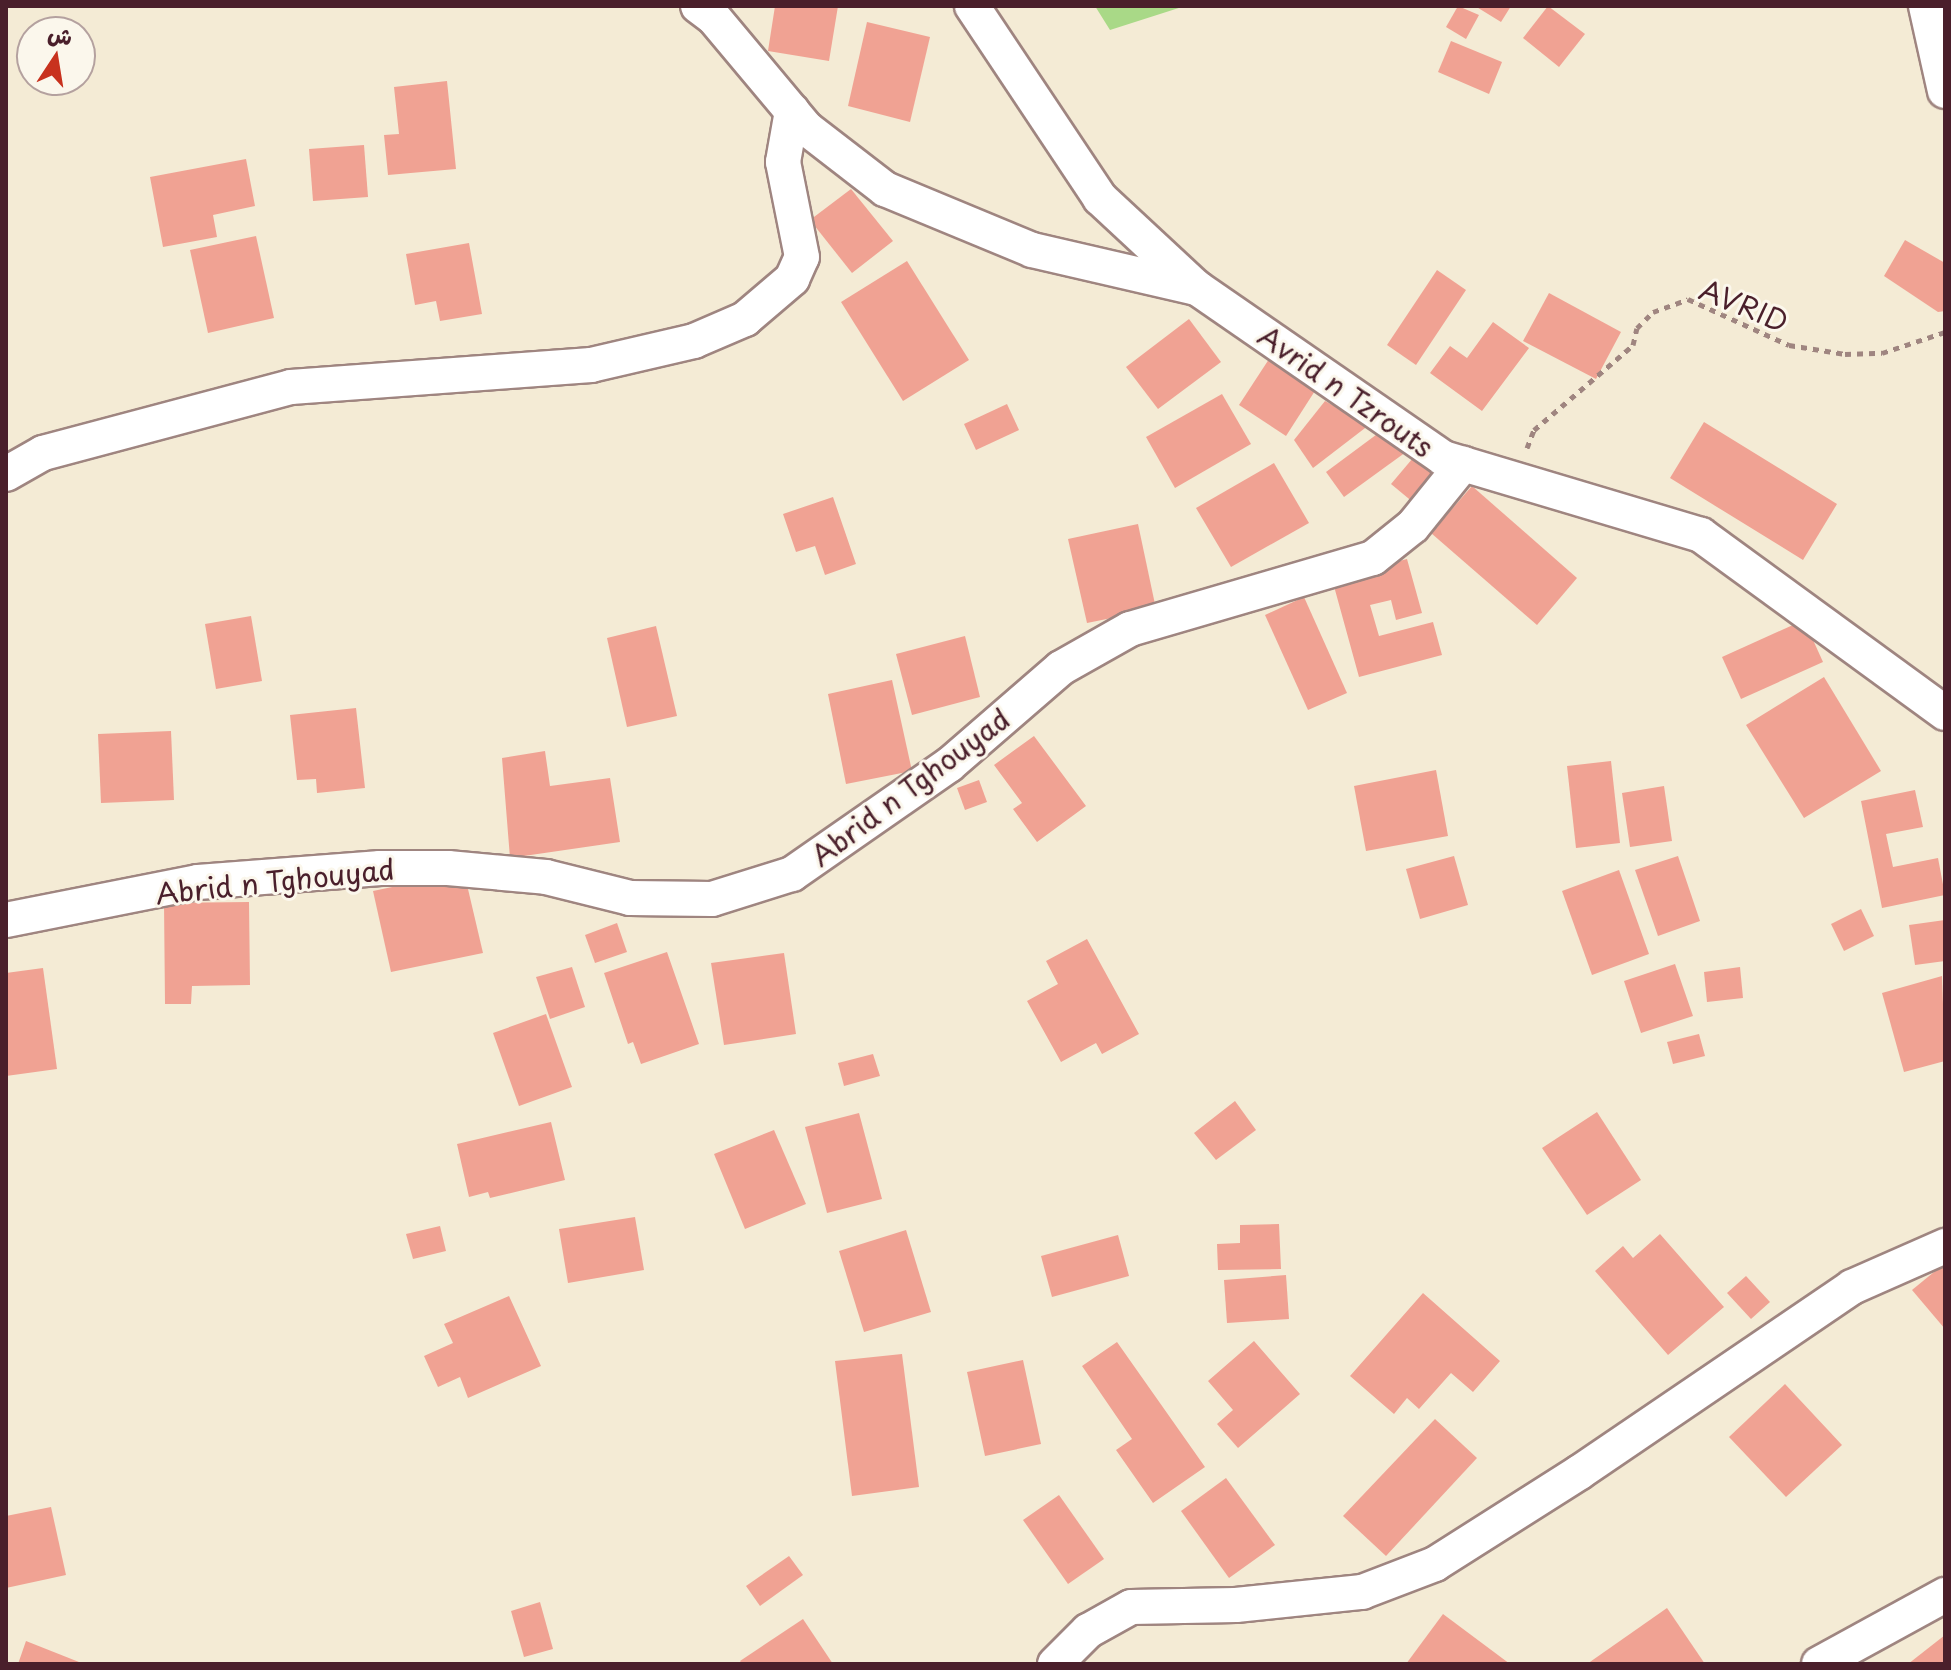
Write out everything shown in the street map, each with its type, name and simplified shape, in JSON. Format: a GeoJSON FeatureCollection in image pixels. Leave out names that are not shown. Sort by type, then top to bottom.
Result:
{"type":"FeatureCollection","features":[{"type":"Feature","properties":{"kind":"street"},"geometry":{"type":"LineString","coordinates":[[698,6],[806,128],[885,189],[1032,250],[1197,288]]}},
{"type":"Feature","properties":{"kind":"street","name":"Avrid n Tzrouts"},"geometry":{"type":"LineString","coordinates":[[972,6],[1100,198],[1197,288],[1443,458],[1701,535],[1945,713]]}},
{"type":"Feature","properties":{"kind":"street"},"geometry":{"type":"LineString","coordinates":[[1926,6],[1945,91]]}},
{"type":"Feature","properties":{"kind":"street"},"geometry":{"type":"LineString","coordinates":[[6,474],[43,453],[291,387],[591,365],[694,341],[745,319],[792,279],[802,257],[783,162],[792,111]]}},
{"type":"Feature","properties":{"kind":"street","name":"Abrid n Tghouyad"},"geometry":{"type":"LineString","coordinates":[[6,920],[198,882],[380,868],[448,868],[546,877],[630,898],[712,899],[792,874],[949,765],[1061,668],[1130,629],[1373,558],[1413,526],[1463,464]]}},
{"type":"Feature","properties":{"kind":"street"},"geometry":{"type":"LineString","coordinates":[[1055,1664],[1088,1631],[1131,1607],[1236,1605],[1362,1592],[1435,1564],[1580,1472],[1852,1287],[1945,1246]]}},
{"type":"Feature","properties":{"kind":"street"},"geometry":{"type":"LineString","coordinates":[[1819,1664],[1945,1595]]}},
{"type":"Feature","properties":{"kind":"path","name":"AVRID"},"geometry":{"type":"LineString","coordinates":[[1509,476],[1534,430],[1633,345],[1637,328],[1653,312],[1688,299],[1789,345],[1845,354],[1882,353],[1945,332]]}},
{"type":"Feature","properties":{"kind":"green space"},"geometry":{"type":"Polygon","coordinates":[[[1095,6],[1185,6],[1110,30],[1095,6]]]}},
{"type":"Feature","properties":{"kind":"building"},"geometry":{"type":"Polygon","coordinates":[[[775,6],[838,6],[829,61],[768,51],[775,6]]]}},
{"type":"Feature","properties":{"kind":"building"},"geometry":{"type":"Polygon","coordinates":[[[1458,6],[1479,15],[1466,39],[1446,27],[1458,6]]]}},
{"type":"Feature","properties":{"kind":"building"},"geometry":{"type":"Polygon","coordinates":[[[1475,6],[1511,6],[1501,22],[1475,6]]]}},
{"type":"Feature","properties":{"kind":"building"},"geometry":{"type":"Polygon","coordinates":[[[1548,6],[1585,34],[1559,67],[1523,38],[1548,6]]]}},
{"type":"Feature","properties":{"kind":"building"},"geometry":{"type":"Polygon","coordinates":[[[867,22],[930,37],[910,122],[848,106],[867,22]]]}},
{"type":"Feature","properties":{"kind":"building"},"geometry":{"type":"Polygon","coordinates":[[[1451,41],[1502,62],[1489,94],[1438,72],[1451,41]]]}},
{"type":"Feature","properties":{"kind":"building"},"geometry":{"type":"Polygon","coordinates":[[[447,81],[456,169],[388,175],[384,135],[399,134],[394,87],[447,81]]]}},
{"type":"Feature","properties":{"kind":"building"},"geometry":{"type":"Polygon","coordinates":[[[364,145],[368,197],[313,201],[309,149],[364,145]]]}},
{"type":"Feature","properties":{"kind":"building"},"geometry":{"type":"Polygon","coordinates":[[[246,159],[255,206],[213,215],[217,237],[163,247],[150,177],[246,159]]]}},
{"type":"Feature","properties":{"kind":"building"},"geometry":{"type":"Polygon","coordinates":[[[851,189],[893,241],[852,273],[810,220],[851,189]]]}},
{"type":"Feature","properties":{"kind":"building"},"geometry":{"type":"Polygon","coordinates":[[[256,236],[274,318],[208,333],[190,250],[256,236]]]}},
{"type":"Feature","properties":{"kind":"building"},"geometry":{"type":"Polygon","coordinates":[[[1905,240],[1945,263],[1945,311],[1938,312],[1884,276],[1905,240]]]}},
{"type":"Feature","properties":{"kind":"building"},"geometry":{"type":"Polygon","coordinates":[[[469,243],[482,314],[440,321],[436,301],[415,305],[406,254],[469,243]]]}},
{"type":"Feature","properties":{"kind":"building"},"geometry":{"type":"Polygon","coordinates":[[[907,261],[969,360],[903,401],[841,302],[907,261]]]}},
{"type":"Feature","properties":{"kind":"building"},"geometry":{"type":"Polygon","coordinates":[[[1437,270],[1466,290],[1416,365],[1387,345],[1437,270]]]}},
{"type":"Feature","properties":{"kind":"building"},"geometry":{"type":"Polygon","coordinates":[[[1549,293],[1621,332],[1596,379],[1523,341],[1549,293]]]}},
{"type":"Feature","properties":{"kind":"building"},"geometry":{"type":"Polygon","coordinates":[[[1189,319],[1221,362],[1158,409],[1126,367],[1189,319]]]}},
{"type":"Feature","properties":{"kind":"building"},"geometry":{"type":"Polygon","coordinates":[[[1493,322],[1529,348],[1482,411],[1430,373],[1450,346],[1467,358],[1493,322]]]}},
{"type":"Feature","properties":{"kind":"building"},"geometry":{"type":"Polygon","coordinates":[[[1273,353],[1320,383],[1286,436],[1239,405],[1273,353]]]}},
{"type":"Feature","properties":{"kind":"building"},"geometry":{"type":"Polygon","coordinates":[[[1222,394],[1251,444],[1175,488],[1146,437],[1222,394]]]}},
{"type":"Feature","properties":{"kind":"building"},"geometry":{"type":"Polygon","coordinates":[[[1325,401],[1369,425],[1313,468],[1294,440],[1325,401]]]}},
{"type":"Feature","properties":{"kind":"building"},"geometry":{"type":"Polygon","coordinates":[[[1007,404],[1019,430],[976,450],[964,424],[1007,404]]]}},
{"type":"Feature","properties":{"kind":"building"},"geometry":{"type":"Polygon","coordinates":[[[1704,422],[1837,504],[1803,560],[1670,478],[1704,422]]]}},
{"type":"Feature","properties":{"kind":"building"},"geometry":{"type":"Polygon","coordinates":[[[1388,426],[1406,452],[1344,497],[1326,472],[1388,426]]]}},
{"type":"Feature","properties":{"kind":"building"},"geometry":{"type":"Polygon","coordinates":[[[1418,452],[1447,475],[1420,508],[1391,484],[1418,452]]]}},
{"type":"Feature","properties":{"kind":"building"},"geometry":{"type":"Polygon","coordinates":[[[1274,463],[1309,523],[1231,567],[1196,508],[1274,463]]]}},
{"type":"Feature","properties":{"kind":"building"},"geometry":{"type":"Polygon","coordinates":[[[1472,486],[1577,578],[1537,625],[1431,533],[1472,486]]]}},
{"type":"Feature","properties":{"kind":"building"},"geometry":{"type":"Polygon","coordinates":[[[833,497],[856,564],[825,575],[815,546],[796,552],[783,514],[833,497]]]}},
{"type":"Feature","properties":{"kind":"building"},"geometry":{"type":"Polygon","coordinates":[[[1138,524],[1156,609],[1087,623],[1068,539],[1138,524]]]}},
{"type":"Feature","properties":{"kind":"building"},"geometry":{"type":"Polygon","coordinates":[[[1407,559],[1422,613],[1396,620],[1391,600],[1370,605],[1379,636],[1433,622],[1442,655],[1359,677],[1332,579],[1407,559]]]}},
{"type":"Feature","properties":{"kind":"building"},"geometry":{"type":"Polygon","coordinates":[[[1304,597],[1347,693],[1308,710],[1265,615],[1304,597]]]}},
{"type":"Feature","properties":{"kind":"building"},"geometry":{"type":"Polygon","coordinates":[[[251,616],[262,681],[216,689],[205,624],[251,616]]]}},
{"type":"Feature","properties":{"kind":"building"},"geometry":{"type":"Polygon","coordinates":[[[1804,620],[1823,662],[1741,699],[1722,657],[1804,620]]]}},
{"type":"Feature","properties":{"kind":"building"},"geometry":{"type":"Polygon","coordinates":[[[656,626],[677,716],[627,727],[607,638],[656,626]]]}},
{"type":"Feature","properties":{"kind":"building"},"geometry":{"type":"Polygon","coordinates":[[[965,636],[980,697],[912,715],[896,654],[965,636]]]}},
{"type":"Feature","properties":{"kind":"building"},"geometry":{"type":"Polygon","coordinates":[[[1824,677],[1881,771],[1804,818],[1746,725],[1824,677]]]}},
{"type":"Feature","properties":{"kind":"building"},"geometry":{"type":"Polygon","coordinates":[[[892,680],[912,771],[846,784],[828,694],[892,680]]]}},
{"type":"Feature","properties":{"kind":"building"},"geometry":{"type":"Polygon","coordinates":[[[356,708],[365,788],[317,793],[316,779],[297,780],[290,715],[356,708]]]}},
{"type":"Feature","properties":{"kind":"building"},"geometry":{"type":"Polygon","coordinates":[[[171,731],[174,800],[101,803],[98,734],[171,731]]]}},
{"type":"Feature","properties":{"kind":"building"},"geometry":{"type":"Polygon","coordinates":[[[1034,736],[1086,806],[1037,842],[1013,809],[1022,803],[994,765],[1034,736]]]}},
{"type":"Feature","properties":{"kind":"building"},"geometry":{"type":"Polygon","coordinates":[[[545,751],[550,786],[610,778],[620,842],[510,858],[502,758],[545,751]]]}},
{"type":"Feature","properties":{"kind":"building"},"geometry":{"type":"Polygon","coordinates":[[[1611,761],[1620,843],[1576,848],[1567,766],[1611,761]]]}},
{"type":"Feature","properties":{"kind":"building"},"geometry":{"type":"Polygon","coordinates":[[[1436,770],[1448,836],[1366,851],[1354,786],[1436,770]]]}},
{"type":"Feature","properties":{"kind":"building"},"geometry":{"type":"Polygon","coordinates":[[[979,780],[987,802],[965,810],[957,788],[979,780]]]}},
{"type":"Feature","properties":{"kind":"building"},"geometry":{"type":"Polygon","coordinates":[[[1664,786],[1672,841],[1630,847],[1622,793],[1664,786]]]}},
{"type":"Feature","properties":{"kind":"building"},"geometry":{"type":"Polygon","coordinates":[[[1915,790],[1923,827],[1886,834],[1893,867],[1938,858],[1945,895],[1882,908],[1861,801],[1915,790]]]}},
{"type":"Feature","properties":{"kind":"building"},"geometry":{"type":"Polygon","coordinates":[[[1454,856],[1468,905],[1420,919],[1406,869],[1454,856]]]}},
{"type":"Feature","properties":{"kind":"building"},"geometry":{"type":"Polygon","coordinates":[[[1678,856],[1700,921],[1658,936],[1635,870],[1678,856]]]}},
{"type":"Feature","properties":{"kind":"building"},"geometry":{"type":"Polygon","coordinates":[[[1619,870],[1649,954],[1592,975],[1562,891],[1619,870]]]}},
{"type":"Feature","properties":{"kind":"building"},"geometry":{"type":"Polygon","coordinates":[[[464,872],[483,953],[391,972],[373,891],[464,872]]]}},
{"type":"Feature","properties":{"kind":"building"},"geometry":{"type":"Polygon","coordinates":[[[249,902],[250,985],[192,986],[191,1004],[165,1004],[164,903],[249,902]]]}},
{"type":"Feature","properties":{"kind":"building"},"geometry":{"type":"Polygon","coordinates":[[[1861,909],[1874,936],[1844,951],[1831,924],[1861,909]]]}},
{"type":"Feature","properties":{"kind":"building"},"geometry":{"type":"Polygon","coordinates":[[[1945,920],[1945,961],[1915,965],[1909,925],[1945,920]]]}},
{"type":"Feature","properties":{"kind":"building"},"geometry":{"type":"Polygon","coordinates":[[[617,923],[627,952],[595,963],[585,935],[617,923]]]}},
{"type":"Feature","properties":{"kind":"building"},"geometry":{"type":"Polygon","coordinates":[[[1087,939],[1139,1034],[1102,1054],[1096,1043],[1061,1062],[1027,1001],[1058,984],[1046,961],[1087,939]]]}},
{"type":"Feature","properties":{"kind":"building"},"geometry":{"type":"Polygon","coordinates":[[[667,952],[699,1044],[641,1064],[633,1042],[628,1044],[604,973],[667,952]]]}},
{"type":"Feature","properties":{"kind":"building"},"geometry":{"type":"Polygon","coordinates":[[[784,953],[796,1034],[724,1045],[711,963],[784,953]]]}},
{"type":"Feature","properties":{"kind":"building"},"geometry":{"type":"Polygon","coordinates":[[[1675,964],[1693,1016],[1641,1033],[1624,981],[1675,964]]]}},
{"type":"Feature","properties":{"kind":"building"},"geometry":{"type":"Polygon","coordinates":[[[572,967],[585,1007],[550,1019],[536,977],[572,967]]]}},
{"type":"Feature","properties":{"kind":"building"},"geometry":{"type":"Polygon","coordinates":[[[1740,967],[1743,998],[1707,1002],[1704,972],[1740,967]]]}},
{"type":"Feature","properties":{"kind":"building"},"geometry":{"type":"Polygon","coordinates":[[[43,968],[57,1069],[6,1076],[6,973],[43,968]]]}},
{"type":"Feature","properties":{"kind":"building"},"geometry":{"type":"Polygon","coordinates":[[[1942,976],[1945,1061],[1904,1072],[1882,993],[1942,976]]]}},
{"type":"Feature","properties":{"kind":"building"},"geometry":{"type":"Polygon","coordinates":[[[546,1014],[572,1087],[519,1106],[493,1033],[546,1014]]]}},
{"type":"Feature","properties":{"kind":"building"},"geometry":{"type":"Polygon","coordinates":[[[1699,1034],[1705,1056],[1673,1064],[1667,1042],[1699,1034]]]}},
{"type":"Feature","properties":{"kind":"building"},"geometry":{"type":"Polygon","coordinates":[[[873,1054],[880,1076],[844,1086],[838,1063],[873,1054]]]}},
{"type":"Feature","properties":{"kind":"building"},"geometry":{"type":"Polygon","coordinates":[[[1235,1101],[1256,1130],[1216,1160],[1194,1133],[1235,1101]]]}},
{"type":"Feature","properties":{"kind":"building"},"geometry":{"type":"Polygon","coordinates":[[[1597,1112],[1641,1180],[1587,1215],[1542,1148],[1597,1112]]]}},
{"type":"Feature","properties":{"kind":"building"},"geometry":{"type":"Polygon","coordinates":[[[859,1113],[882,1199],[827,1213],[805,1127],[859,1113]]]}},
{"type":"Feature","properties":{"kind":"building"},"geometry":{"type":"Polygon","coordinates":[[[551,1122],[565,1180],[490,1198],[488,1192],[469,1197],[457,1144],[551,1122]]]}},
{"type":"Feature","properties":{"kind":"building"},"geometry":{"type":"Polygon","coordinates":[[[774,1130],[806,1204],[745,1229],[714,1154],[774,1130]]]}},
{"type":"Feature","properties":{"kind":"building"},"geometry":{"type":"Polygon","coordinates":[[[635,1217],[644,1270],[568,1283],[559,1229],[635,1217]]]}},
{"type":"Feature","properties":{"kind":"building"},"geometry":{"type":"Polygon","coordinates":[[[1279,1224],[1281,1269],[1218,1270],[1217,1244],[1240,1243],[1240,1225],[1279,1224]]]}},
{"type":"Feature","properties":{"kind":"building"},"geometry":{"type":"Polygon","coordinates":[[[440,1226],[446,1251],[413,1259],[406,1234],[440,1226]]]}},
{"type":"Feature","properties":{"kind":"building"},"geometry":{"type":"Polygon","coordinates":[[[906,1230],[931,1312],[864,1332],[839,1251],[906,1230]]]}},
{"type":"Feature","properties":{"kind":"building"},"geometry":{"type":"Polygon","coordinates":[[[1660,1234],[1724,1307],[1668,1355],[1595,1271],[1623,1246],[1633,1258],[1660,1234]]]}},
{"type":"Feature","properties":{"kind":"building"},"geometry":{"type":"Polygon","coordinates":[[[1118,1235],[1129,1276],[1052,1297],[1041,1256],[1118,1235]]]}},
{"type":"Feature","properties":{"kind":"building"},"geometry":{"type":"Polygon","coordinates":[[[1945,1263],[1945,1329],[1912,1290],[1945,1263]]]}},
{"type":"Feature","properties":{"kind":"building"},"geometry":{"type":"Polygon","coordinates":[[[1286,1275],[1289,1319],[1227,1323],[1224,1280],[1286,1275]]]}},
{"type":"Feature","properties":{"kind":"building"},"geometry":{"type":"Polygon","coordinates":[[[1746,1276],[1770,1302],[1751,1319],[1727,1293],[1746,1276]]]}},
{"type":"Feature","properties":{"kind":"building"},"geometry":{"type":"Polygon","coordinates":[[[1423,1293],[1500,1361],[1473,1392],[1451,1373],[1419,1409],[1407,1398],[1394,1414],[1350,1376],[1423,1293]]]}},
{"type":"Feature","properties":{"kind":"building"},"geometry":{"type":"Polygon","coordinates":[[[509,1296],[541,1366],[468,1398],[460,1377],[438,1387],[424,1356],[453,1343],[444,1324],[509,1296]]]}},
{"type":"Feature","properties":{"kind":"building"},"geometry":{"type":"Polygon","coordinates":[[[1254,1341],[1300,1394],[1238,1448],[1217,1424],[1233,1410],[1208,1381],[1254,1341]]]}},
{"type":"Feature","properties":{"kind":"building"},"geometry":{"type":"Polygon","coordinates":[[[1117,1342],[1205,1467],[1153,1503],[1116,1450],[1132,1439],[1082,1366],[1117,1342]]]}},
{"type":"Feature","properties":{"kind":"building"},"geometry":{"type":"Polygon","coordinates":[[[902,1354],[919,1487],[852,1496],[835,1361],[902,1354]]]}},
{"type":"Feature","properties":{"kind":"building"},"geometry":{"type":"Polygon","coordinates":[[[1023,1360],[1041,1444],[985,1456],[967,1372],[1023,1360]]]}},
{"type":"Feature","properties":{"kind":"building"},"geometry":{"type":"Polygon","coordinates":[[[1785,1384],[1842,1445],[1786,1497],[1729,1437],[1785,1384]]]}},
{"type":"Feature","properties":{"kind":"building"},"geometry":{"type":"Polygon","coordinates":[[[1435,1419],[1477,1458],[1386,1556],[1343,1516],[1435,1419]]]}},
{"type":"Feature","properties":{"kind":"building"},"geometry":{"type":"Polygon","coordinates":[[[1226,1478],[1275,1545],[1229,1578],[1181,1511],[1226,1478]]]}},
{"type":"Feature","properties":{"kind":"building"},"geometry":{"type":"Polygon","coordinates":[[[1059,1495],[1104,1559],[1068,1584],[1023,1520],[1059,1495]]]}},
{"type":"Feature","properties":{"kind":"building"},"geometry":{"type":"Polygon","coordinates":[[[51,1507],[66,1575],[6,1588],[6,1516],[51,1507]]]}},
{"type":"Feature","properties":{"kind":"building"},"geometry":{"type":"Polygon","coordinates":[[[789,1556],[803,1575],[760,1606],[746,1586],[789,1556]]]}},
{"type":"Feature","properties":{"kind":"building"},"geometry":{"type":"Polygon","coordinates":[[[540,1602],[553,1649],[524,1657],[511,1611],[540,1602]]]}},
{"type":"Feature","properties":{"kind":"building"},"geometry":{"type":"Polygon","coordinates":[[[1667,1608],[1705,1664],[1587,1664],[1667,1608]]]}},
{"type":"Feature","properties":{"kind":"building"},"geometry":{"type":"Polygon","coordinates":[[[1443,1614],[1510,1664],[1406,1664],[1443,1614]]]}},
{"type":"Feature","properties":{"kind":"building"},"geometry":{"type":"Polygon","coordinates":[[[803,1619],[833,1664],[742,1664],[740,1661],[803,1619]]]}},
{"type":"Feature","properties":{"kind":"building"},"geometry":{"type":"Polygon","coordinates":[[[1945,1635],[1945,1664],[1908,1664],[1945,1635]]]}},
{"type":"Feature","properties":{"kind":"building"},"geometry":{"type":"Polygon","coordinates":[[[26,1641],[84,1664],[18,1664],[26,1641]]]}}]}
